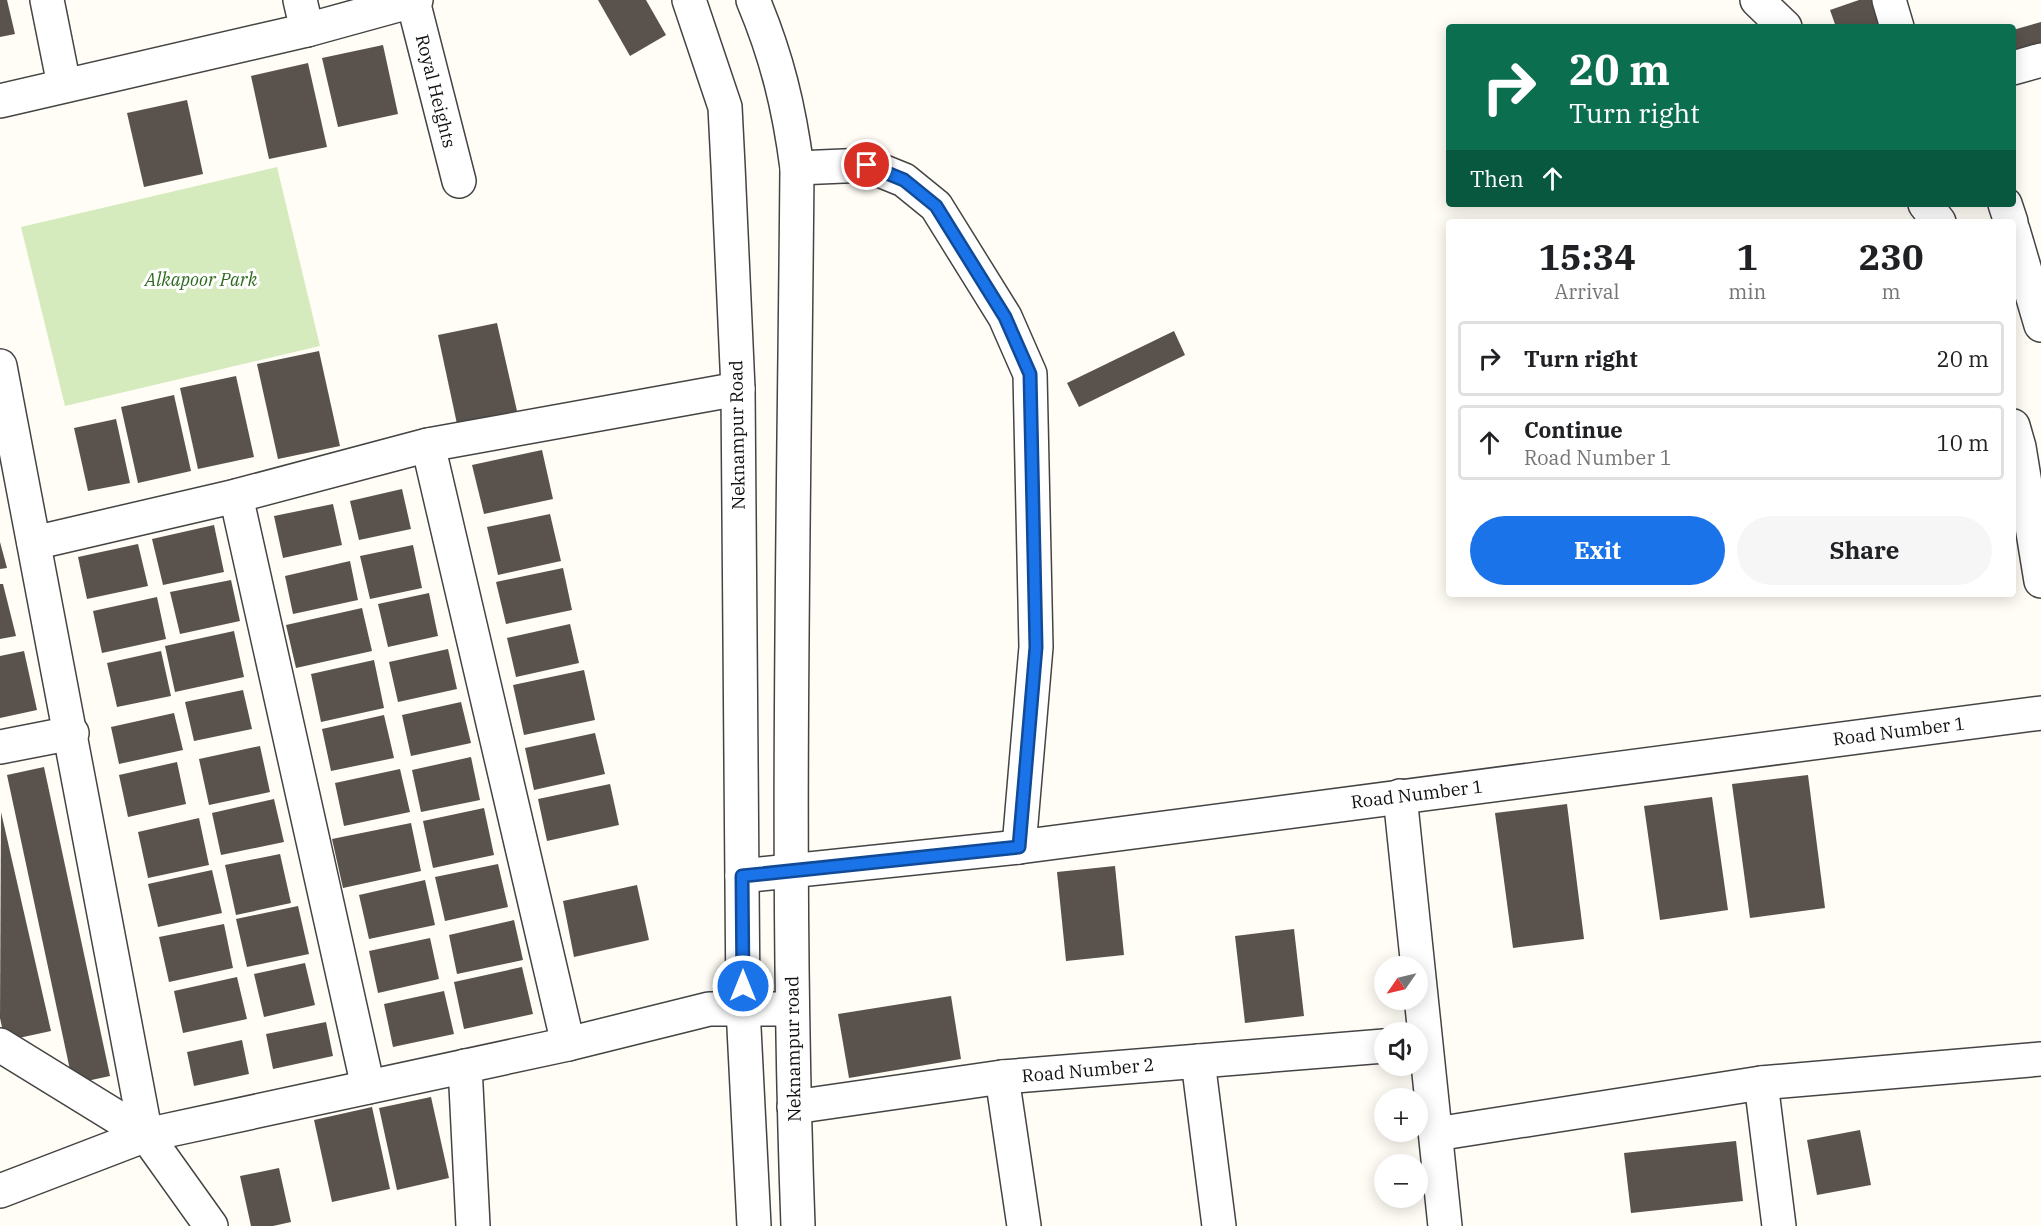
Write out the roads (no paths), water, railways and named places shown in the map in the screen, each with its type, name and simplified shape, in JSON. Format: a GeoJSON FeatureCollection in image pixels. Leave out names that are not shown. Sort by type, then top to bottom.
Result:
{"type":"FeatureCollection","features":[{"type":"Feature","properties":{"kind":"street"},"geometry":{"type":"LineString","coordinates":[[47,0],[64,85]]}},
{"type":"Feature","properties":{"kind":"street"},"geometry":{"type":"LineString","coordinates":[[0,101],[64,85],[304,15],[415,0]]}},
{"type":"Feature","properties":{"kind":"street","name":"Royal Heights"},"geometry":{"type":"LineString","coordinates":[[415,0],[459,181]]}},
{"type":"Feature","properties":{"kind":"street","name":"Neknampur Road"},"geometry":{"type":"LineString","coordinates":[[689,0],[725,108],[738,389],[742,876]]}},
{"type":"Feature","properties":{"kind":"street"},"geometry":{"type":"LineString","coordinates":[[753,0],[772,44],[786,97],[797,168],[792,873]]}},
{"type":"Feature","properties":{"kind":"street"},"geometry":{"type":"LineString","coordinates":[[1757,0],[1782,24]]}},
{"type":"Feature","properties":{"kind":"street"},"geometry":{"type":"LineString","coordinates":[[1889,0],[1896,24]]}},
{"type":"Feature","properties":{"kind":"street"},"geometry":{"type":"LineString","coordinates":[[2016,67],[2041,60]]}},
{"type":"Feature","properties":{"kind":"street"},"geometry":{"type":"LineString","coordinates":[[797,168],[867,165],[904,180],[936,206],[1005,317],[1030,374],[1036,647],[1019,847]]}},
{"type":"Feature","properties":{"kind":"street"},"geometry":{"type":"LineString","coordinates":[[2016,240],[2041,324]]}},
{"type":"Feature","properties":{"kind":"street"},"geometry":{"type":"LineString","coordinates":[[0,366],[72,733],[147,1135]]}},
{"type":"Feature","properties":{"kind":"street"},"geometry":{"type":"LineString","coordinates":[[34,543],[236,496],[428,445],[738,389]]}},
{"type":"Feature","properties":{"kind":"street"},"geometry":{"type":"LineString","coordinates":[[2016,436],[2041,580]]}},
{"type":"Feature","properties":{"kind":"street"},"geometry":{"type":"LineString","coordinates":[[428,445],[568,1044]]}},
{"type":"Feature","properties":{"kind":"street"},"geometry":{"type":"LineString","coordinates":[[236,496],[368,1088]]}},
{"type":"Feature","properties":{"kind":"street","name":"Road Number 1"},"geometry":{"type":"LineString","coordinates":[[742,876],[792,873],[1019,847],[2041,713]]}},
{"type":"Feature","properties":{"kind":"street"},"geometry":{"type":"LineString","coordinates":[[0,747],[72,733]]}},
{"type":"Feature","properties":{"kind":"street"},"geometry":{"type":"LineString","coordinates":[[1400,796],[1420,1022]]}},
{"type":"Feature","properties":{"kind":"street","name":"Neknampur road"},"geometry":{"type":"LineString","coordinates":[[792,873],[792,1009],[798,1226]]}},
{"type":"Feature","properties":{"kind":"street"},"geometry":{"type":"LineString","coordinates":[[742,876],[743,1008],[754,1226]]}},
{"type":"Feature","properties":{"kind":"street"},"geometry":{"type":"LineString","coordinates":[[0,1191],[147,1135],[568,1044],[669,1017],[709,1009],[792,1009]]}},
{"type":"Feature","properties":{"kind":"street"},"geometry":{"type":"LineString","coordinates":[[0,1045],[147,1135],[211,1226]]}},
{"type":"Feature","properties":{"kind":"street","name":"Road Number 2"},"geometry":{"type":"LineString","coordinates":[[794,1107],[1002,1077],[1374,1047]]}},
{"type":"Feature","properties":{"kind":"street"},"geometry":{"type":"LineString","coordinates":[[1436,1134],[1761,1083],[2041,1059]]}},
{"type":"Feature","properties":{"kind":"street"},"geometry":{"type":"LineString","coordinates":[[1198,1061],[1219,1226]]}},
{"type":"Feature","properties":{"kind":"street"},"geometry":{"type":"LineString","coordinates":[[465,1066],[473,1226]]}},
{"type":"Feature","properties":{"kind":"street"},"geometry":{"type":"LineString","coordinates":[[1427,1076],[1436,1134],[1445,1226]]}},
{"type":"Feature","properties":{"kind":"street"},"geometry":{"type":"LineString","coordinates":[[1002,1077],[1024,1226]]}},
{"type":"Feature","properties":{"kind":"street"},"geometry":{"type":"LineString","coordinates":[[1761,1083],[1779,1226]]}},
{"type":"Feature","properties":{"kind":"park label","name":"Alkapoor Park"},"geometry":{"type":"Point","coordinates":[201,279]}}]}
